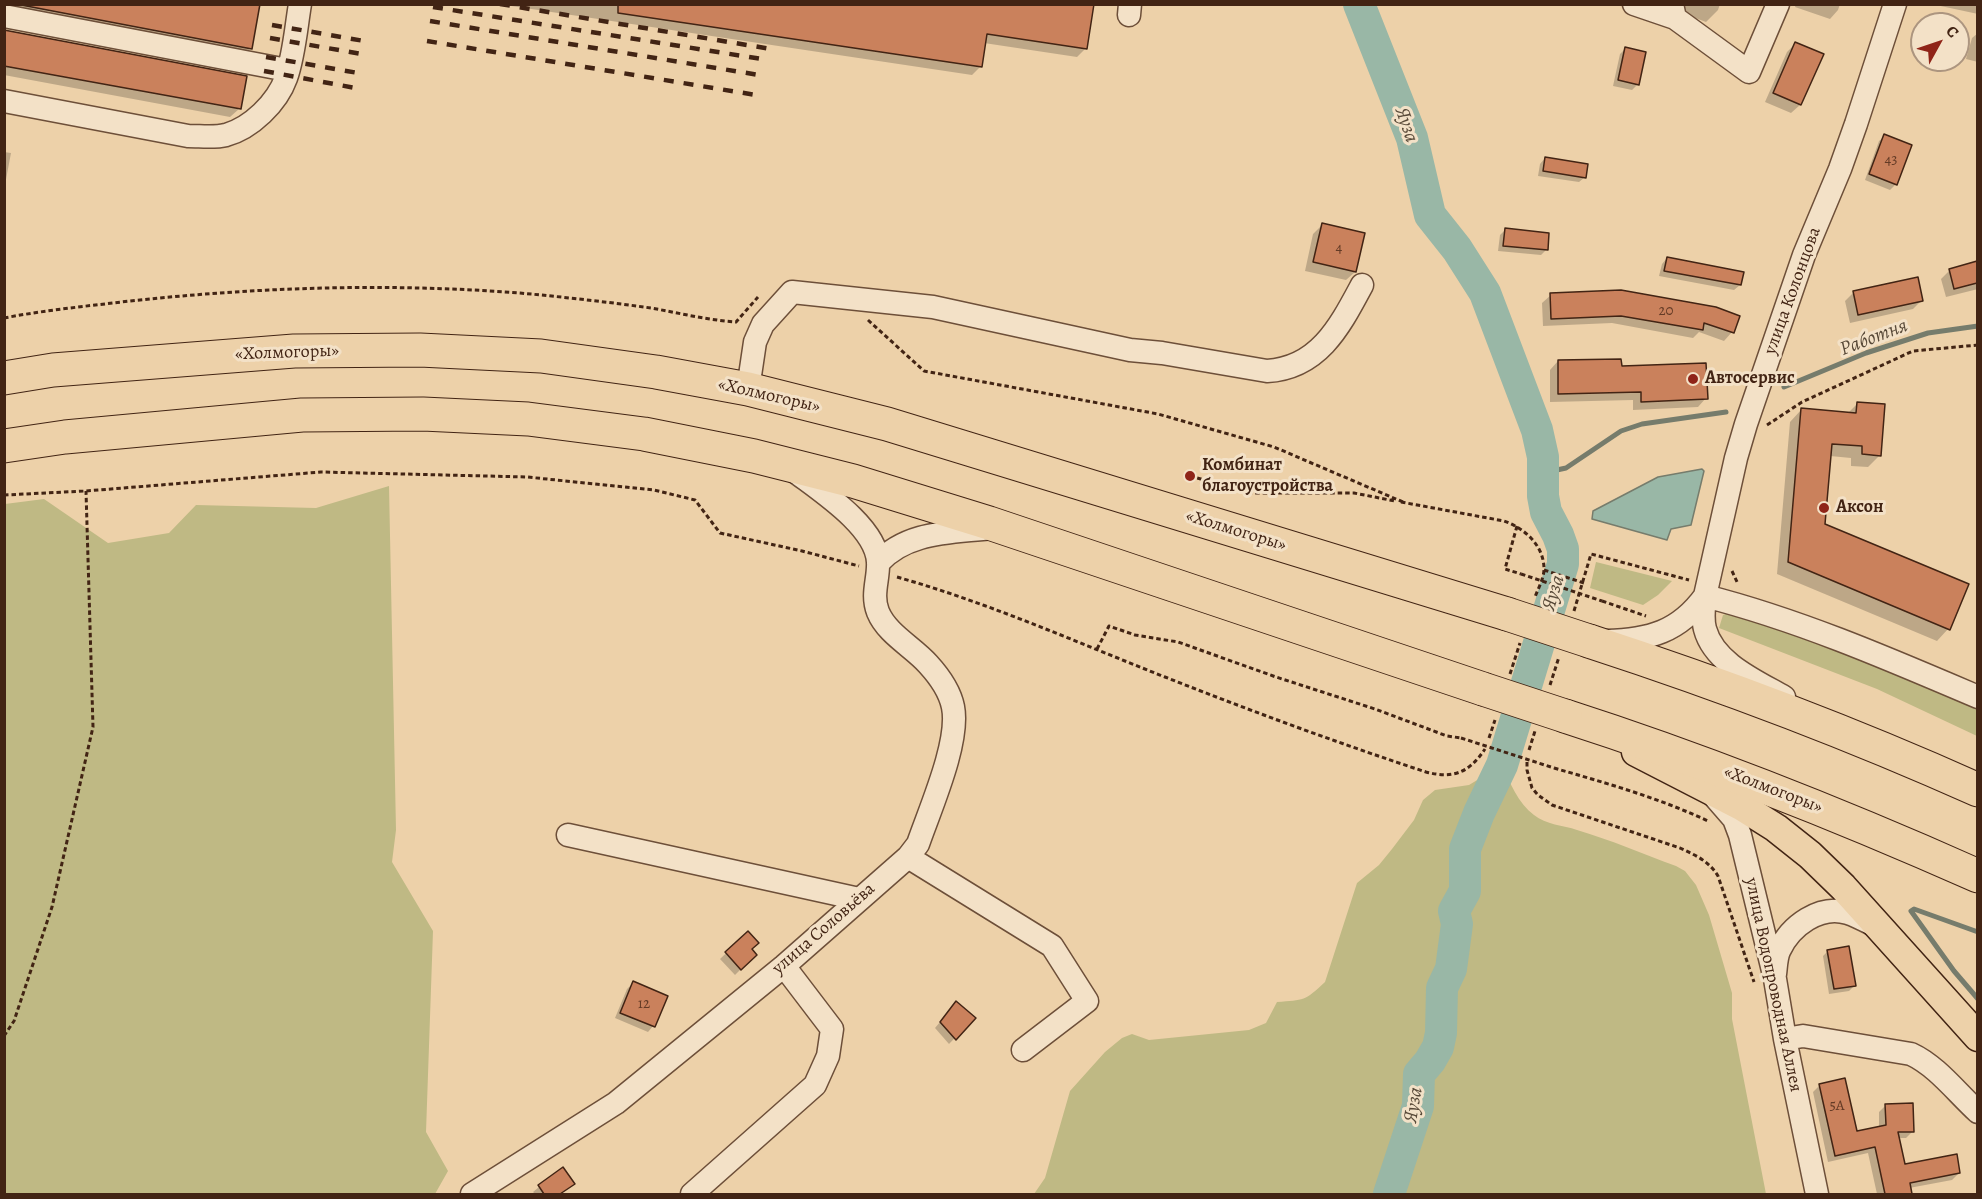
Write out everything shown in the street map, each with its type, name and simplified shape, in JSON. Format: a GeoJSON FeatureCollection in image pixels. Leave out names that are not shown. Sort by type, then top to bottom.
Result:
{"type":"FeatureCollection","features":[{"type":"Feature","properties":{"kind":"highway","name":"«Холмогоры»"},"geometry":{"type":"LineString","coordinates":[[4,378],[64,369],[294,351],[420,350],[541,356],[656,372],[748,389],[887,423],[1589,641]]}},
{"type":"Feature","properties":{"kind":"highway"},"geometry":{"type":"LineString","coordinates":[[4,446],[77,436],[302,415],[423,414],[528,419],[644,434],[853,481],[1001,527],[1496,695]]}},
{"type":"Feature","properties":{"kind":"highway"},"geometry":{"type":"LineString","coordinates":[[1589,641],[1684,672],[1872,744],[1977,790]]}},
{"type":"Feature","properties":{"kind":"highway","name":"«Холмогоры»"},"geometry":{"type":"LineString","coordinates":[[1496,695],[1658,746],[1842,817],[1977,876]]}},
{"type":"Feature","properties":{"kind":"main road"},"geometry":{"type":"LineString","coordinates":[[1565,716],[1742,806],[1776,828],[1810,855],[1843,886],[1977,1037]]}},
{"type":"Feature","properties":{"kind":"street"},"geometry":{"type":"LineString","coordinates":[[4,101],[188,135],[212,137],[227,134],[257,118],[279,92],[287,70],[300,4]]}},
{"type":"Feature","properties":{"kind":"street"},"geometry":{"type":"LineString","coordinates":[[1634,4],[1673,11],[1749,72],[1778,4]]}},
{"type":"Feature","properties":{"kind":"street","name":"улица Колонцова"},"geometry":{"type":"LineString","coordinates":[[1872,744],[1757,682],[1730,664],[1719,653],[1706,630],[1703,618],[1705,596],[1736,458],[1746,424],[1804,255],[1856,124],[1894,4]]}},
{"type":"Feature","properties":{"kind":"street"},"geometry":{"type":"LineString","coordinates":[[4,16],[287,70]]}},
{"type":"Feature","properties":{"kind":"street"},"geometry":{"type":"LineString","coordinates":[[748,389],[755,342],[763,324],[792,291],[933,307],[1130,350],[1162,353],[1267,371],[1294,366],[1317,350],[1340,325],[1362,285]]}},
{"type":"Feature","properties":{"kind":"street","name":"улица Соловьёва"},"geometry":{"type":"LineString","coordinates":[[472,1194],[616,1103],[784,966],[908,857],[918,844],[946,763],[951,740],[953,709],[950,696],[928,663],[895,633],[878,613],[874,588],[877,568],[876,552],[868,537],[854,519],[785,464]]}},
{"type":"Feature","properties":{"kind":"street"},"geometry":{"type":"LineString","coordinates":[[877,568],[887,554],[906,541],[938,534],[1001,527]]}},
{"type":"Feature","properties":{"kind":"street"},"geometry":{"type":"LineString","coordinates":[[1589,641],[1642,638],[1669,629],[1695,610],[1705,596],[1767,614],[1902,665],[1977,698]]}},
{"type":"Feature","properties":{"kind":"street","name":"улица Водопроводная Аллея"},"geometry":{"type":"LineString","coordinates":[[1704,786],[1734,819],[1740,835],[1775,979],[1817,1194]]}},
{"type":"Feature","properties":{"kind":"street"},"geometry":{"type":"LineString","coordinates":[[568,835],[859,899]]}},
{"type":"Feature","properties":{"kind":"street"},"geometry":{"type":"LineString","coordinates":[[908,857],[1052,946],[1087,1001],[1023,1050]]}},
{"type":"Feature","properties":{"kind":"street"},"geometry":{"type":"LineString","coordinates":[[1775,979],[1778,952],[1787,937],[1798,924],[1813,916],[1846,912],[1878,927]]}},
{"type":"Feature","properties":{"kind":"street"},"geometry":{"type":"LineString","coordinates":[[692,1194],[814,1085],[828,1056],[832,1029],[784,966]]}},
{"type":"Feature","properties":{"kind":"street"},"geometry":{"type":"LineString","coordinates":[[1785,1039],[1803,1036],[1911,1054],[1934,1070],[1977,1112]]}},
{"type":"Feature","properties":{"kind":"path"},"geometry":{"type":"LineString","coordinates":[[4,318],[45,310],[193,294],[328,287],[396,287],[521,293],[650,308],[736,322],[760,295]]}},
{"type":"Feature","properties":{"kind":"path"},"geometry":{"type":"LineString","coordinates":[[867,318],[924,371],[1158,414],[1274,447],[1403,502]]}},
{"type":"Feature","properties":{"kind":"path"},"geometry":{"type":"LineString","coordinates":[[1763,428],[1802,402],[1913,351],[1977,345]]}},
{"type":"Feature","properties":{"kind":"path"},"geometry":{"type":"LineString","coordinates":[[4,495],[86,491],[321,472],[538,478],[654,490],[695,500],[720,533],[877,568],[946,591],[1308,731],[1426,772],[1442,776],[1454,774],[1474,764],[1485,749]]}},
{"type":"Feature","properties":{"kind":"path"},"geometry":{"type":"LineString","coordinates":[[1190,476],[1251,493],[1354,493],[1504,521],[1528,534],[1540,552],[1544,570],[1521,618],[1496,695],[1489,738]]}},
{"type":"Feature","properties":{"kind":"path"},"geometry":{"type":"LineString","coordinates":[[4,1036],[14,1021],[52,907],[93,728],[86,491]]}},
{"type":"Feature","properties":{"kind":"path"},"geometry":{"type":"LineString","coordinates":[[1517,526],[1505,569],[1644,615],[1654,616]]}},
{"type":"Feature","properties":{"kind":"path"},"geometry":{"type":"LineString","coordinates":[[1544,570],[1584,583]]}},
{"type":"Feature","properties":{"kind":"path"},"geometry":{"type":"LineString","coordinates":[[1097,649],[1109,626],[1135,635],[1178,642],[1447,736],[1461,738],[1608,783],[1709,821]]}},
{"type":"Feature","properties":{"kind":"path"},"geometry":{"type":"LineString","coordinates":[[1527,762],[1529,780],[1533,788],[1538,795],[1552,805],[1698,856],[1714,869],[1756,989],[1748,945]]}},
{"type":"Feature","properties":{"kind":"shaded area"},"geometry":{"type":"Polygon","coordinates":[[[1702,469],[1704,471],[1691,525],[1671,529],[1667,540],[1592,519],[1593,511],[1658,477],[1702,469]]]}},
{"type":"Feature","properties":{"kind":"shaded area"},"geometry":{"type":"Polygon","coordinates":[[[389,486],[396,830],[392,862],[433,931],[426,1132],[448,1171],[435,1194],[5,1194],[5,504],[44,499],[108,543],[169,533],[196,505],[316,508],[389,486]]]}},
{"type":"Feature","properties":{"kind":"shaded area"},"geometry":{"type":"Polygon","coordinates":[[[1596,562],[1672,581],[1658,595],[1643,605],[1590,588],[1596,562]]]}},
{"type":"Feature","properties":{"kind":"shaded area"},"geometry":{"type":"Polygon","coordinates":[[[1735,611],[1898,673],[1977,708],[1977,736],[1877,689],[1719,628],[1723,615],[1735,611]]]}},
{"type":"Feature","properties":{"kind":"shaded area"},"geometry":{"type":"Polygon","coordinates":[[[1502,765],[1519,799],[1539,818],[1602,838],[1676,866],[1685,871],[1696,885],[1709,915],[1732,993],[1732,1019],[1766,1194],[1034,1194],[1045,1178],[1070,1091],[1105,1052],[1122,1038],[1132,1034],[1149,1040],[1249,1030],[1266,1023],[1277,1002],[1299,1000],[1313,993],[1325,982],[1357,883],[1379,865],[1392,849],[1414,820],[1423,800],[1435,790],[1469,785],[1502,765]]]}},
{"type":"Feature","properties":{"kind":"building"},"geometry":{"type":"Polygon","coordinates":[[[16,4],[260,4],[252,49],[16,4]]]}},
{"type":"Feature","properties":{"kind":"building"},"geometry":{"type":"Polygon","coordinates":[[[618,4],[1094,4],[1087,49],[987,34],[982,67],[618,13],[618,4]]]}},
{"type":"Feature","properties":{"kind":"building"},"geometry":{"type":"Polygon","coordinates":[[[4,30],[247,76],[241,109],[4,66],[4,30]]]}},
{"type":"Feature","properties":{"kind":"building"},"geometry":{"type":"Polygon","coordinates":[[[1795,42],[1824,54],[1801,105],[1773,93],[1795,42]]]}},
{"type":"Feature","properties":{"kind":"building"},"geometry":{"type":"Polygon","coordinates":[[[1625,47],[1646,52],[1639,85],[1618,80],[1625,47]]]}},
{"type":"Feature","properties":{"kind":"building"},"geometry":{"type":"Polygon","coordinates":[[[1884,134],[1912,145],[1897,185],[1869,174],[1884,134]]]}},
{"type":"Feature","properties":{"kind":"building"},"geometry":{"type":"Polygon","coordinates":[[[1545,157],[1588,164],[1586,178],[1543,171],[1545,157]]]}},
{"type":"Feature","properties":{"kind":"building"},"geometry":{"type":"Polygon","coordinates":[[[1322,223],[1365,233],[1356,272],[1313,262],[1322,223]]]}},
{"type":"Feature","properties":{"kind":"building"},"geometry":{"type":"Polygon","coordinates":[[[1505,228],[1549,233],[1548,250],[1503,246],[1505,228]]]}},
{"type":"Feature","properties":{"kind":"building"},"geometry":{"type":"Polygon","coordinates":[[[1667,257],[1744,272],[1741,285],[1664,271],[1667,257]]]}},
{"type":"Feature","properties":{"kind":"building"},"geometry":{"type":"Polygon","coordinates":[[[1977,261],[1977,283],[1954,289],[1949,269],[1977,261]]]}},
{"type":"Feature","properties":{"kind":"building"},"geometry":{"type":"Polygon","coordinates":[[[1918,277],[1923,301],[1858,315],[1853,291],[1918,277]]]}},
{"type":"Feature","properties":{"kind":"building"},"geometry":{"type":"Polygon","coordinates":[[[1621,290],[1716,307],[1740,316],[1734,333],[1704,323],[1703,330],[1621,316],[1551,319],[1550,293],[1621,290]]]}},
{"type":"Feature","properties":{"kind":"building"},"geometry":{"type":"Polygon","coordinates":[[[1621,359],[1622,366],[1706,363],[1708,399],[1641,402],[1641,392],[1558,394],[1558,360],[1621,359]]]}},
{"type":"Feature","properties":{"kind":"building"},"geometry":{"type":"Polygon","coordinates":[[[1857,402],[1885,404],[1881,456],[1862,454],[1862,446],[1832,444],[1825,524],[1969,584],[1950,630],[1788,562],[1801,408],[1856,413],[1857,402]]]}},
{"type":"Feature","properties":{"kind":"building"},"geometry":{"type":"Polygon","coordinates":[[[748,931],[759,943],[752,949],[757,955],[741,970],[725,952],[748,931]]]}},
{"type":"Feature","properties":{"kind":"building"},"geometry":{"type":"Polygon","coordinates":[[[1849,946],[1856,986],[1834,989],[1827,950],[1849,946]]]}},
{"type":"Feature","properties":{"kind":"building"},"geometry":{"type":"Polygon","coordinates":[[[633,981],[668,996],[655,1027],[620,1013],[633,981]]]}},
{"type":"Feature","properties":{"kind":"building"},"geometry":{"type":"Polygon","coordinates":[[[956,1001],[976,1018],[956,1040],[940,1022],[956,1001]]]}},
{"type":"Feature","properties":{"kind":"building"},"geometry":{"type":"Polygon","coordinates":[[[1845,1078],[1857,1131],[1886,1125],[1885,1104],[1913,1103],[1914,1132],[1898,1132],[1905,1164],[1957,1154],[1960,1173],[1910,1183],[1912,1194],[1885,1194],[1875,1147],[1835,1156],[1819,1084],[1845,1078]]]}},
{"type":"Feature","properties":{"kind":"building"},"geometry":{"type":"Polygon","coordinates":[[[563,1167],[575,1184],[560,1194],[544,1194],[538,1185],[563,1167]]]}},
{"type":"Feature","properties":{"kind":"waterway","name":"Яуза"},"geometry":{"type":"LineString","coordinates":[[1359,4],[1412,138],[1430,215],[1457,249],[1485,293],[1537,430],[1543,457],[1543,496],[1546,512],[1563,549],[1563,564],[1502,765],[1465,849],[1465,891],[1454,911],[1457,924],[1451,969],[1442,988],[1441,1033],[1438,1047],[1419,1074],[1418,1106],[1389,1194]]}},
{"type":"Feature","properties":{"kind":"waterway","name":"Работня"},"geometry":{"type":"LineString","coordinates":[[1784,387],[1866,353],[1928,333],[1978,326]]}},
{"type":"Feature","properties":{"kind":"waterway","name":"Работня"},"geometry":{"type":"LineString","coordinates":[[1543,473],[1566,468],[1621,431],[1642,424],[1726,412]]}},
{"type":"Feature","properties":{"kind":"waterway"},"geometry":{"type":"LineString","coordinates":[[1978,932],[1914,909],[1911,911],[1954,971],[1978,999]]}},
{"type":"Feature","properties":{"kind":"railway"},"geometry":{"type":"LineString","coordinates":[[500,4],[771,49]]}},
{"type":"Feature","properties":{"kind":"railway"},"geometry":{"type":"LineString","coordinates":[[433,7],[768,60]]}},
{"type":"Feature","properties":{"kind":"railway"},"geometry":{"type":"LineString","coordinates":[[430,21],[765,76]]}},
{"type":"Feature","properties":{"kind":"railway"},"geometry":{"type":"LineString","coordinates":[[272,25],[370,42]]}},
{"type":"Feature","properties":{"kind":"railway"},"geometry":{"type":"LineString","coordinates":[[270,38],[367,55]]}},
{"type":"Feature","properties":{"kind":"railway"},"geometry":{"type":"LineString","coordinates":[[427,41],[762,96]]}},
{"type":"Feature","properties":{"kind":"railway"},"geometry":{"type":"LineString","coordinates":[[266,57],[364,74]]}},
{"type":"Feature","properties":{"kind":"railway"},"geometry":{"type":"LineString","coordinates":[[264,71],[361,89]]}},
{"type":"Feature","properties":{"kind":"place","name":"Автосервис"},"geometry":{"type":"Point","coordinates":[1693,379]}},
{"type":"Feature","properties":{"kind":"place","name":"Комбинат благоустройства"},"geometry":{"type":"Point","coordinates":[1190,476]}},
{"type":"Feature","properties":{"kind":"place","name":"Аксон"},"geometry":{"type":"Point","coordinates":[1824,508]}}]}
